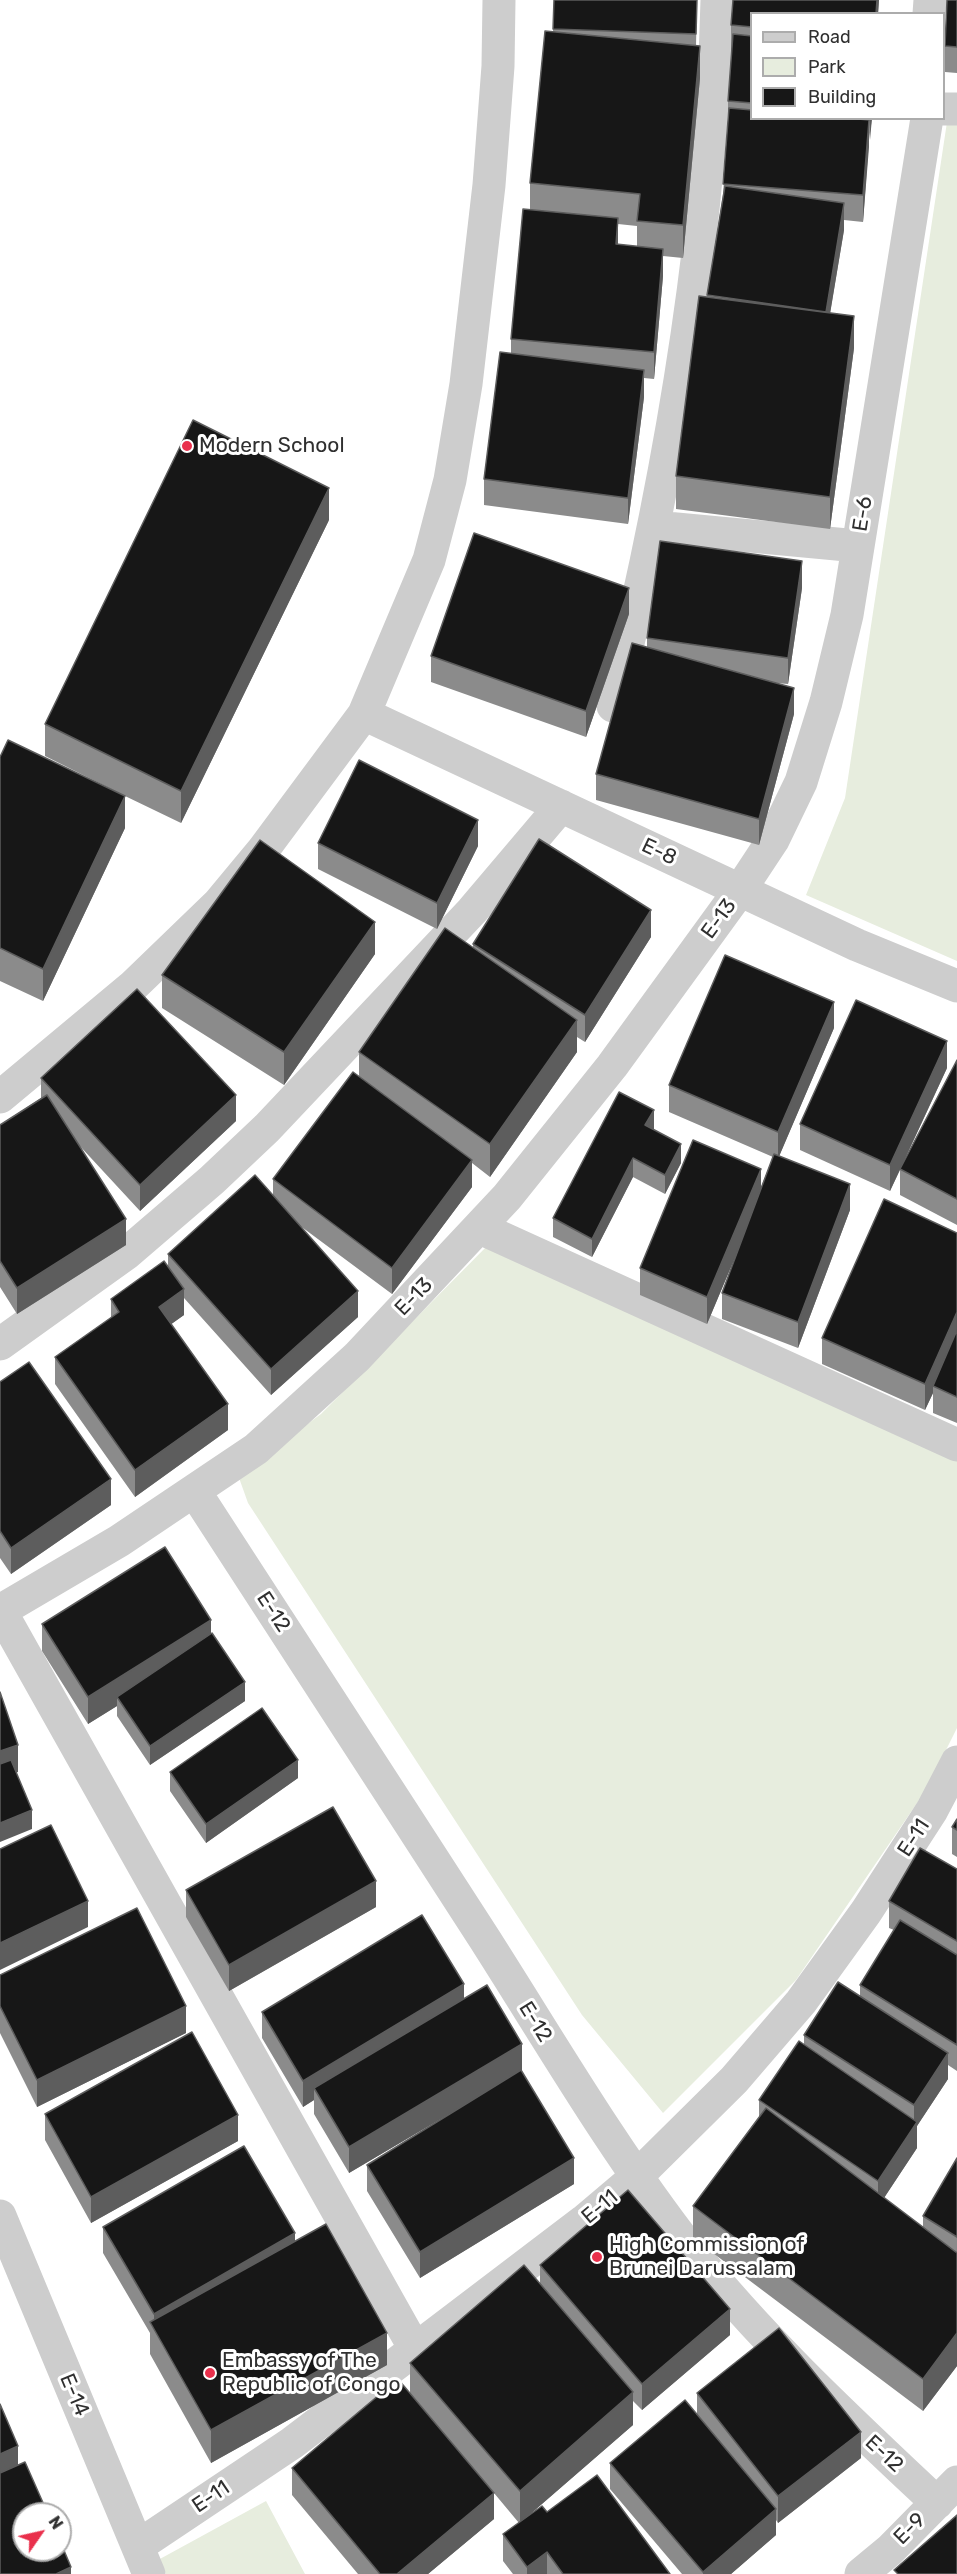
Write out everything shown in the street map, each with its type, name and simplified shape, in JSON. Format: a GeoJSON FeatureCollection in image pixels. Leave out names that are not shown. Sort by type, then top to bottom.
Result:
{"type":"FeatureCollection","features":[{"type":"Feature","properties":{"kind":"street"},"geometry":{"type":"LineString","coordinates":[[0,1097],[132,987],[219,903],[263,850],[364,714],[429,560],[450,480],[466,384],[489,185],[498,66],[499,0]]}},
{"type":"Feature","properties":{"kind":"street"},"geometry":{"type":"LineString","coordinates":[[613,706],[655,527],[699,249],[710,131],[717,0]]}},
{"type":"Feature","properties":{"kind":"street","name":"E-6"},"geometry":{"type":"LineString","coordinates":[[740,890],[773,840],[801,782],[828,691],[847,615],[927,120]]}},
{"type":"Feature","properties":{"kind":"street"},"geometry":{"type":"LineString","coordinates":[[655,527],[858,546]]}},
{"type":"Feature","properties":{"kind":"street","name":"E-8"},"geometry":{"type":"LineString","coordinates":[[364,714],[857,945],[957,986]]}},
{"type":"Feature","properties":{"kind":"street"},"geometry":{"type":"LineString","coordinates":[[0,1344],[127,1253],[212,1180],[267,1128],[472,911],[561,806]]}},
{"type":"Feature","properties":{"kind":"street","name":"E-13"},"geometry":{"type":"LineString","coordinates":[[0,1610],[119,1541],[256,1449],[357,1357],[480,1228],[612,1066],[740,890]]}},
{"type":"Feature","properties":{"kind":"street"},"geometry":{"type":"LineString","coordinates":[[480,1228],[957,1444]]}},
{"type":"Feature","properties":{"kind":"street","name":"E-12"},"geometry":{"type":"LineString","coordinates":[[195,1492],[636,2177],[692,2250],[760,2330],[854,2425],[947,2493]]}},
{"type":"Feature","properties":{"kind":"street"},"geometry":{"type":"LineString","coordinates":[[0,1610],[416,2349]]}},
{"type":"Feature","properties":{"kind":"street","name":"E-11"},"geometry":{"type":"LineString","coordinates":[[143,2560],[292,2443],[584,2222],[636,2177],[734,2080],[801,2002],[884,1884],[932,1810],[957,1762]]}},
{"type":"Feature","properties":{"kind":"street","name":"E-14"},"geometry":{"type":"LineString","coordinates":[[0,2216],[13,2286],[143,2560]]}},
{"type":"Feature","properties":{"kind":"street","name":"E-9"},"geometry":{"type":"LineString","coordinates":[[861,2574],[890,2550],[947,2493]]}},
{"type":"Feature","properties":{"kind":"green space"},"geometry":{"type":"Polygon","coordinates":[[[947,122],[957,122],[957,961],[806,895],[845,798],[947,122]]]}},
{"type":"Feature","properties":{"kind":"green space"},"geometry":{"type":"Polygon","coordinates":[[[492,1241],[957,1457],[957,1728],[926,1790],[796,1980],[663,2113],[582,2015],[248,1503],[238,1475],[321,1414],[492,1241]]]}},
{"type":"Feature","properties":{"kind":"green space"},"geometry":{"type":"Polygon","coordinates":[[[266,2501],[305,2574],[166,2574],[158,2560],[266,2501]]]}},
{"type":"Feature","properties":{"kind":"building"},"geometry":{"type":"Polygon","coordinates":[[[554,0],[697,0],[696,34],[553,29],[554,0]]]}},
{"type":"Feature","properties":{"kind":"building"},"geometry":{"type":"Polygon","coordinates":[[[733,0],[877,0],[876,12],[750,12],[750,27],[731,25],[733,0]]]}},
{"type":"Feature","properties":{"kind":"building"},"geometry":{"type":"Polygon","coordinates":[[[947,0],[957,0],[957,47],[945,46],[947,0]]]}},
{"type":"Feature","properties":{"kind":"building"},"geometry":{"type":"Polygon","coordinates":[[[545,31],[700,46],[683,225],[637,221],[640,194],[530,183],[545,31]]]}},
{"type":"Feature","properties":{"kind":"building"},"geometry":{"type":"Polygon","coordinates":[[[733,34],[750,36],[750,103],[728,101],[733,34]]]}},
{"type":"Feature","properties":{"kind":"building"},"geometry":{"type":"Polygon","coordinates":[[[729,108],[750,110],[750,120],[869,120],[863,195],[723,184],[729,108]]]}},
{"type":"Feature","properties":{"kind":"building"},"geometry":{"type":"Polygon","coordinates":[[[725,186],[844,203],[826,312],[707,295],[725,186]]]}},
{"type":"Feature","properties":{"kind":"building"},"geometry":{"type":"Polygon","coordinates":[[[523,209],[618,218],[616,244],[663,249],[654,352],[511,339],[523,209]]]}},
{"type":"Feature","properties":{"kind":"building"},"geometry":{"type":"Polygon","coordinates":[[[699,296],[854,316],[830,497],[676,476],[699,296]]]}},
{"type":"Feature","properties":{"kind":"building"},"geometry":{"type":"Polygon","coordinates":[[[500,352],[644,370],[628,498],[484,479],[500,352]]]}},
{"type":"Feature","properties":{"kind":"building"},"geometry":{"type":"Polygon","coordinates":[[[193,420],[329,488],[181,791],[45,724],[193,420]]]}},
{"type":"Feature","properties":{"kind":"building"},"geometry":{"type":"Polygon","coordinates":[[[474,533],[629,588],[586,711],[431,656],[474,533]]]}},
{"type":"Feature","properties":{"kind":"building"},"geometry":{"type":"Polygon","coordinates":[[[660,541],[802,561],[788,658],[647,638],[660,541]]]}},
{"type":"Feature","properties":{"kind":"building"},"geometry":{"type":"Polygon","coordinates":[[[632,643],[794,688],[759,819],[596,774],[632,643]]]}},
{"type":"Feature","properties":{"kind":"building"},"geometry":{"type":"Polygon","coordinates":[[[8,740],[125,796],[43,969],[0,948],[0,757],[8,740]]]}},
{"type":"Feature","properties":{"kind":"building"},"geometry":{"type":"Polygon","coordinates":[[[359,760],[478,820],[437,903],[318,843],[359,760]]]}},
{"type":"Feature","properties":{"kind":"building"},"geometry":{"type":"Polygon","coordinates":[[[539,839],[651,910],[585,1015],[473,944],[539,839]]]}},
{"type":"Feature","properties":{"kind":"building"},"geometry":{"type":"Polygon","coordinates":[[[260,840],[375,922],[284,1052],[162,975],[260,840]]]}},
{"type":"Feature","properties":{"kind":"building"},"geometry":{"type":"Polygon","coordinates":[[[445,928],[577,1020],[490,1144],[359,1052],[445,928]]]}},
{"type":"Feature","properties":{"kind":"building"},"geometry":{"type":"Polygon","coordinates":[[[725,955],[834,1002],[778,1132],[669,1085],[725,955]]]}},
{"type":"Feature","properties":{"kind":"building"},"geometry":{"type":"Polygon","coordinates":[[[137,989],[236,1095],[140,1185],[41,1078],[137,989]]]}},
{"type":"Feature","properties":{"kind":"building"},"geometry":{"type":"Polygon","coordinates":[[[856,1000],[947,1041],[890,1165],[800,1124],[856,1000]]]}},
{"type":"Feature","properties":{"kind":"building"},"geometry":{"type":"Polygon","coordinates":[[[957,1060],[957,1199],[900,1169],[957,1060]]]}},
{"type":"Feature","properties":{"kind":"building"},"geometry":{"type":"Polygon","coordinates":[[[353,1072],[472,1160],[392,1268],[273,1179],[353,1072]]]}},
{"type":"Feature","properties":{"kind":"building"},"geometry":{"type":"Polygon","coordinates":[[[619,1092],[654,1110],[645,1125],[681,1144],[665,1175],[633,1158],[592,1239],[553,1218],[619,1092]]]}},
{"type":"Feature","properties":{"kind":"building"},"geometry":{"type":"Polygon","coordinates":[[[47,1095],[126,1219],[17,1288],[0,1261],[0,1125],[47,1095]]]}},
{"type":"Feature","properties":{"kind":"building"},"geometry":{"type":"Polygon","coordinates":[[[693,1140],[761,1169],[707,1297],[640,1268],[693,1140]]]}},
{"type":"Feature","properties":{"kind":"building"},"geometry":{"type":"Polygon","coordinates":[[[774,1154],[850,1184],[798,1322],[722,1293],[774,1154]]]}},
{"type":"Feature","properties":{"kind":"building"},"geometry":{"type":"Polygon","coordinates":[[[255,1175],[358,1291],[271,1369],[168,1254],[255,1175]]]}},
{"type":"Feature","properties":{"kind":"building"},"geometry":{"type":"Polygon","coordinates":[[[884,1199],[957,1233],[957,1312],[925,1384],[822,1338],[884,1199]]]}},
{"type":"Feature","properties":{"kind":"building"},"geometry":{"type":"Polygon","coordinates":[[[164,1261],[184,1289],[159,1307],[228,1404],[135,1470],[55,1357],[119,1312],[111,1299],[164,1261]]]}},
{"type":"Feature","properties":{"kind":"building"},"geometry":{"type":"Polygon","coordinates":[[[957,1330],[957,1397],[933,1386],[957,1330]]]}},
{"type":"Feature","properties":{"kind":"building"},"geometry":{"type":"Polygon","coordinates":[[[29,1362],[111,1479],[11,1548],[0,1531],[0,1382],[29,1362]]]}},
{"type":"Feature","properties":{"kind":"building"},"geometry":{"type":"Polygon","coordinates":[[[165,1547],[211,1620],[88,1697],[42,1624],[165,1547]]]}},
{"type":"Feature","properties":{"kind":"building"},"geometry":{"type":"Polygon","coordinates":[[[212,1633],[245,1682],[150,1746],[117,1697],[212,1633]]]}},
{"type":"Feature","properties":{"kind":"building"},"geometry":{"type":"Polygon","coordinates":[[[0,1692],[18,1745],[0,1751],[0,1692]]]}},
{"type":"Feature","properties":{"kind":"building"},"geometry":{"type":"Polygon","coordinates":[[[262,1708],[298,1760],[206,1824],[170,1772],[262,1708]]]}},
{"type":"Feature","properties":{"kind":"building"},"geometry":{"type":"Polygon","coordinates":[[[11,1760],[32,1810],[0,1823],[0,1764],[11,1760]]]}},
{"type":"Feature","properties":{"kind":"building"},"geometry":{"type":"Polygon","coordinates":[[[333,1807],[376,1881],[229,1965],[186,1890],[333,1807]]]}},
{"type":"Feature","properties":{"kind":"building"},"geometry":{"type":"Polygon","coordinates":[[[957,1819],[957,1830],[952,1827],[957,1819]]]}},
{"type":"Feature","properties":{"kind":"building"},"geometry":{"type":"Polygon","coordinates":[[[51,1825],[88,1901],[0,1943],[0,1849],[51,1825]]]}},
{"type":"Feature","properties":{"kind":"building"},"geometry":{"type":"Polygon","coordinates":[[[920,1848],[957,1869],[957,1941],[889,1901],[920,1848]]]}},
{"type":"Feature","properties":{"kind":"building"},"geometry":{"type":"Polygon","coordinates":[[[137,1908],[186,2006],[37,2080],[0,2006],[0,1975],[137,1908]]]}},
{"type":"Feature","properties":{"kind":"building"},"geometry":{"type":"Polygon","coordinates":[[[422,1915],[464,1984],[303,2081],[262,2012],[422,1915]]]}},
{"type":"Feature","properties":{"kind":"building"},"geometry":{"type":"Polygon","coordinates":[[[900,1920],[957,1955],[957,2045],[860,1985],[900,1920]]]}},
{"type":"Feature","properties":{"kind":"building"},"geometry":{"type":"Polygon","coordinates":[[[838,1982],[948,2053],[914,2105],[804,2035],[838,1982]]]}},
{"type":"Feature","properties":{"kind":"building"},"geometry":{"type":"Polygon","coordinates":[[[487,1985],[522,2044],[349,2147],[314,2088],[487,1985]]]}},
{"type":"Feature","properties":{"kind":"building"},"geometry":{"type":"Polygon","coordinates":[[[192,2032],[238,2115],[91,2197],[45,2114],[192,2032]]]}},
{"type":"Feature","properties":{"kind":"building"},"geometry":{"type":"Polygon","coordinates":[[[799,2041],[917,2122],[878,2181],[759,2100],[799,2041]]]}},
{"type":"Feature","properties":{"kind":"building"},"geometry":{"type":"Polygon","coordinates":[[[521,2070],[574,2158],[420,2252],[367,2165],[521,2070]]]}},
{"type":"Feature","properties":{"kind":"building"},"geometry":{"type":"Polygon","coordinates":[[[766,2108],[957,2253],[957,2333],[923,2379],[693,2206],[766,2108]]]}},
{"type":"Feature","properties":{"kind":"building"},"geometry":{"type":"Polygon","coordinates":[[[244,2146],[295,2233],[154,2314],[103,2227],[244,2146]]]}},
{"type":"Feature","properties":{"kind":"building"},"geometry":{"type":"Polygon","coordinates":[[[957,2158],[957,2237],[923,2216],[957,2158]]]}},
{"type":"Feature","properties":{"kind":"building"},"geometry":{"type":"Polygon","coordinates":[[[628,2190],[730,2309],[642,2384],[540,2265],[628,2190]]]}},
{"type":"Feature","properties":{"kind":"building"},"geometry":{"type":"Polygon","coordinates":[[[326,2224],[387,2333],[211,2430],[150,2322],[326,2224]]]}},
{"type":"Feature","properties":{"kind":"building"},"geometry":{"type":"Polygon","coordinates":[[[524,2265],[633,2392],[520,2491],[410,2363],[524,2265]]]}},
{"type":"Feature","properties":{"kind":"building"},"geometry":{"type":"Polygon","coordinates":[[[779,2328],[861,2432],[778,2496],[697,2393],[779,2328]]]}},
{"type":"Feature","properties":{"kind":"building"},"geometry":{"type":"Polygon","coordinates":[[[398,2379],[494,2493],[397,2574],[380,2574],[292,2468],[398,2379]]]}},
{"type":"Feature","properties":{"kind":"building"},"geometry":{"type":"Polygon","coordinates":[[[685,2400],[776,2509],[703,2572],[610,2463],[685,2400]]]}},
{"type":"Feature","properties":{"kind":"building"},"geometry":{"type":"Polygon","coordinates":[[[0,2404],[18,2446],[0,2454],[0,2404]]]}},
{"type":"Feature","properties":{"kind":"building"},"geometry":{"type":"Polygon","coordinates":[[[25,2462],[43,2502],[12,2502],[12,2562],[69,2562],[71,2567],[56,2574],[0,2574],[0,2473],[25,2462]]]}},
{"type":"Feature","properties":{"kind":"building"},"geometry":{"type":"Polygon","coordinates":[[[597,2475],[670,2574],[563,2574],[547,2552],[527,2567],[503,2534],[542,2506],[547,2512],[597,2475]]]}},
{"type":"Feature","properties":{"kind":"building"},"geometry":{"type":"Polygon","coordinates":[[[957,2515],[957,2574],[898,2574],[894,2570],[957,2515]]]}},
{"type":"Feature","properties":{"kind":"place","name":"Modern School"},"geometry":{"type":"Point","coordinates":[187,446]}},
{"type":"Feature","properties":{"kind":"place","name":"High Commission of Brunei Darussalam"},"geometry":{"type":"Point","coordinates":[597,2257]}},
{"type":"Feature","properties":{"kind":"place","name":"Embassy of The Republic of Congo"},"geometry":{"type":"Point","coordinates":[210,2373]}}]}
